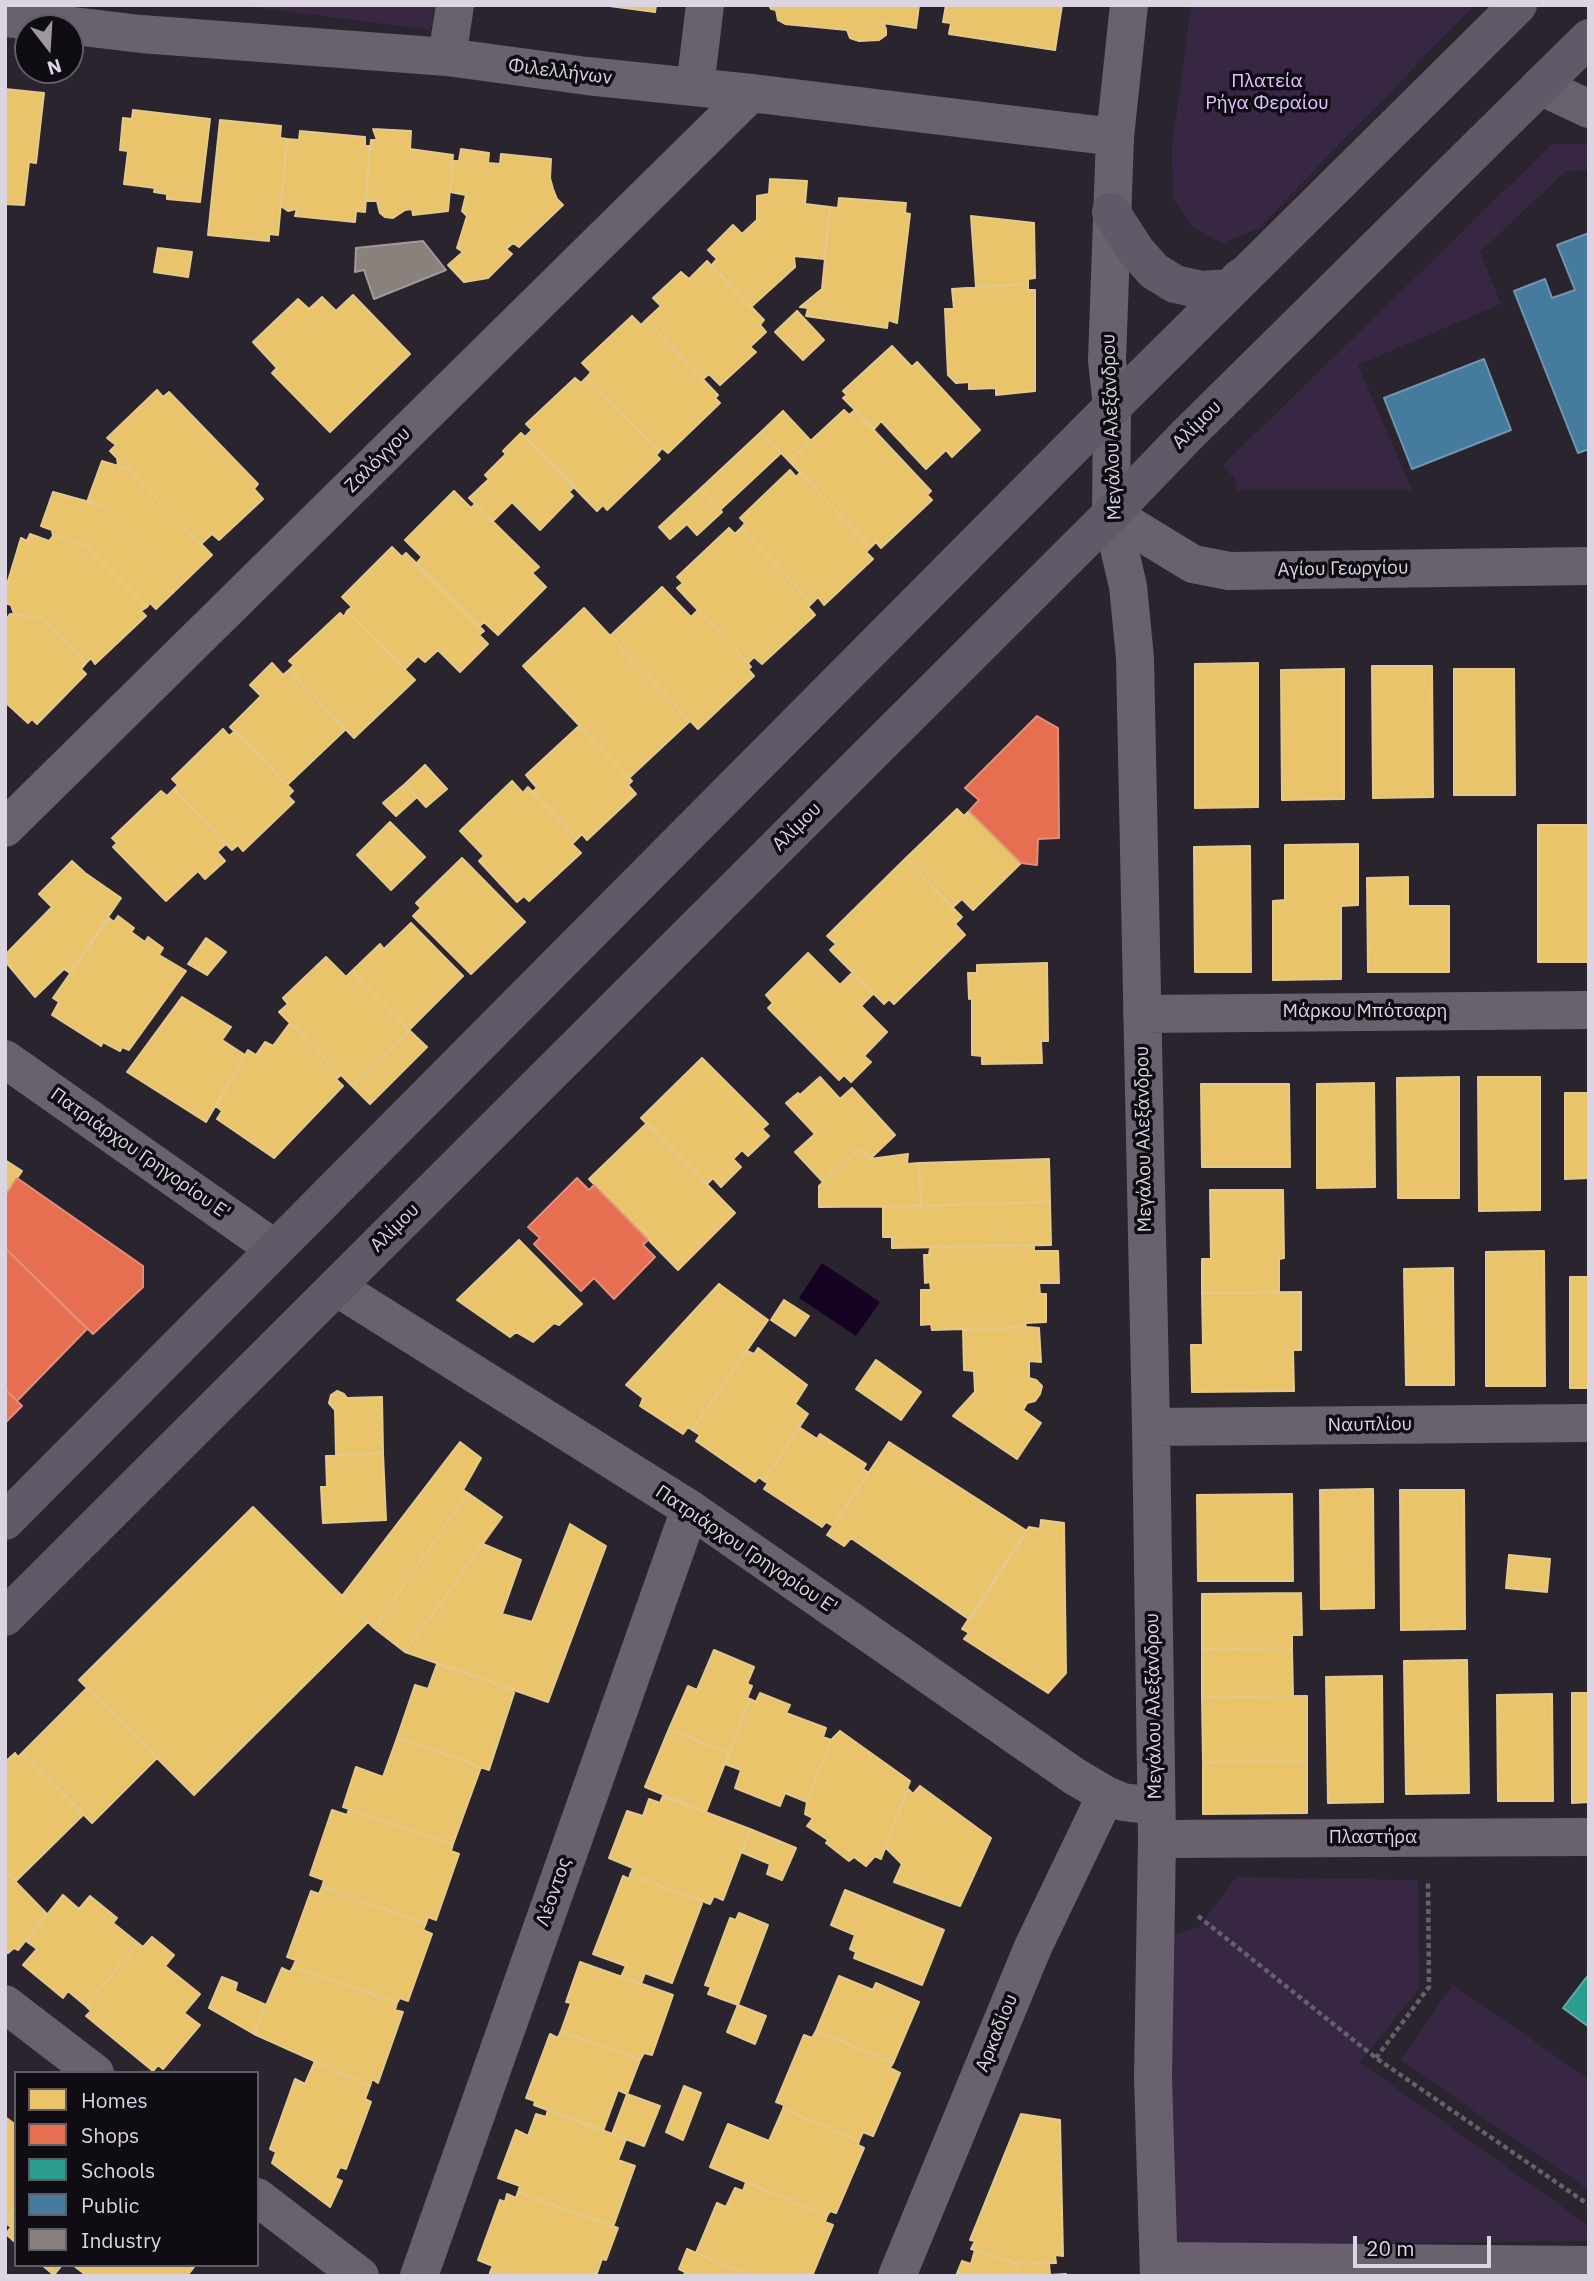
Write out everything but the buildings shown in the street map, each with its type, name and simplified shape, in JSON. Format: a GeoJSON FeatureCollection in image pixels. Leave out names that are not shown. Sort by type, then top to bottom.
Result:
{"type":"FeatureCollection","features":[{"type":"Feature","properties":{"kind":"main road"},"geometry":{"type":"LineString","coordinates":[[5,1521],[1112,407],[1518,5]]}},
{"type":"Feature","properties":{"kind":"main road","name":"Αλίμου"},"geometry":{"type":"LineString","coordinates":[[5,1617],[1111,514],[1187,435],[1589,37]]}},
{"type":"Feature","properties":{"kind":"main road"},"geometry":{"type":"LineString","coordinates":[[1111,212],[1137,252],[1154,271],[1175,284],[1202,290],[1230,288],[1253,267]]}},
{"type":"Feature","properties":{"kind":"street"},"geometry":{"type":"LineString","coordinates":[[447,57],[455,5]]}},
{"type":"Feature","properties":{"kind":"street"},"geometry":{"type":"LineString","coordinates":[[695,87],[705,5]]}},
{"type":"Feature","properties":{"kind":"street","name":"Μεγάλου Αλεξάνδρου"},"geometry":{"type":"LineString","coordinates":[[1129,5],[1115,137],[1107,360],[1112,407],[1111,514],[1128,586],[1135,658],[1151,1427],[1156,1823],[1153,2077],[1159,2268]]}},
{"type":"Feature","properties":{"kind":"street","name":"Φιλελλήνων"},"geometry":{"type":"LineString","coordinates":[[5,18],[142,20],[587,76],[1115,137]]}},
{"type":"Feature","properties":{"kind":"street"},"geometry":{"type":"LineString","coordinates":[[1540,86],[1589,109]]}},
{"type":"Feature","properties":{"kind":"street","name":"Ζαλόγγου"},"geometry":{"type":"LineString","coordinates":[[5,828],[751,93]]}},
{"type":"Feature","properties":{"kind":"street","name":"Αγίου Γεωργίου"},"geometry":{"type":"LineString","coordinates":[[1111,514],[1193,564],[1229,570],[1589,566]]}},
{"type":"Feature","properties":{"kind":"street","name":"Μάρκου Μπότσαρη"},"geometry":{"type":"LineString","coordinates":[[1142,1014],[1589,1010]]}},
{"type":"Feature","properties":{"kind":"street","name":"Πατριάρχου Γρηγορίου Ε'"},"geometry":{"type":"LineString","coordinates":[[5,1059],[275,1250]]}},
{"type":"Feature","properties":{"kind":"street","name":"Πατριάρχου Γρηγορίου Ε'"},"geometry":{"type":"LineString","coordinates":[[336,1287],[690,1509],[1074,1776],[1156,1823]]}},
{"type":"Feature","properties":{"kind":"street","name":"Ναυπλίου"},"geometry":{"type":"LineString","coordinates":[[1151,1427],[1589,1423]]}},
{"type":"Feature","properties":{"kind":"street","name":"Λέοντος"},"geometry":{"type":"LineString","coordinates":[[419,2276],[690,1509]]}},
{"type":"Feature","properties":{"kind":"street","name":"Αρκαδίου"},"geometry":{"type":"LineString","coordinates":[[897,2276],[1033,1947],[1106,1796]]}},
{"type":"Feature","properties":{"kind":"street","name":"Πλαστήρα"},"geometry":{"type":"LineString","coordinates":[[1156,1823],[1427,1837],[1589,1837]]}},
{"type":"Feature","properties":{"kind":"street"},"geometry":{"type":"LineString","coordinates":[[5,2004],[92,2071]]}},
{"type":"Feature","properties":{"kind":"street"},"geometry":{"type":"LineString","coordinates":[[259,2199],[360,2276]]}},
{"type":"Feature","properties":{"kind":"street"},"geometry":{"type":"LineString","coordinates":[[1159,2268],[1589,2265]]}},
{"type":"Feature","properties":{"kind":"path"},"geometry":{"type":"LineString","coordinates":[[1376,2058],[1429,1987],[1427,1837]]}},
{"type":"Feature","properties":{"kind":"path"},"geometry":{"type":"LineString","coordinates":[[1156,1882],[1376,2058],[1589,2204]]}},
{"type":"Feature","properties":{"kind":"green space"},"geometry":{"type":"Polygon","coordinates":[[[237,5],[435,5],[431,30],[237,5]]]}},
{"type":"Feature","properties":{"kind":"green space","name":"Πλατεία Ρήγα Φεραίου"},"geometry":{"type":"Polygon","coordinates":[[[1191,5],[1474,5],[1258,229],[1222,243],[1192,227],[1173,199],[1172,149],[1191,5]]]}},
{"type":"Feature","properties":{"kind":"green space"},"geometry":{"type":"Polygon","coordinates":[[[1552,144],[1589,144],[1589,170],[1566,171],[1480,252],[1501,304],[1358,365],[1412,490],[1237,490],[1234,478],[1223,465],[1552,144]]]}},
{"type":"Feature","properties":{"kind":"green space"},"geometry":{"type":"Polygon","coordinates":[[[1236,1877],[1418,1880],[1419,1989],[1360,2062],[1589,2226],[1589,2241],[1167,2246],[1169,1936],[1199,1927],[1236,1877]]]}},
{"type":"Feature","properties":{"kind":"green space"},"geometry":{"type":"Polygon","coordinates":[[[1453,1985],[1589,2079],[1587,2189],[1400,2060],[1453,1985]]]}},
{"type":"Feature","properties":{"kind":"shaded area"},"geometry":{"type":"Polygon","coordinates":[[[822,1263],[880,1302],[856,1336],[799,1298],[822,1263]]]}}]}
